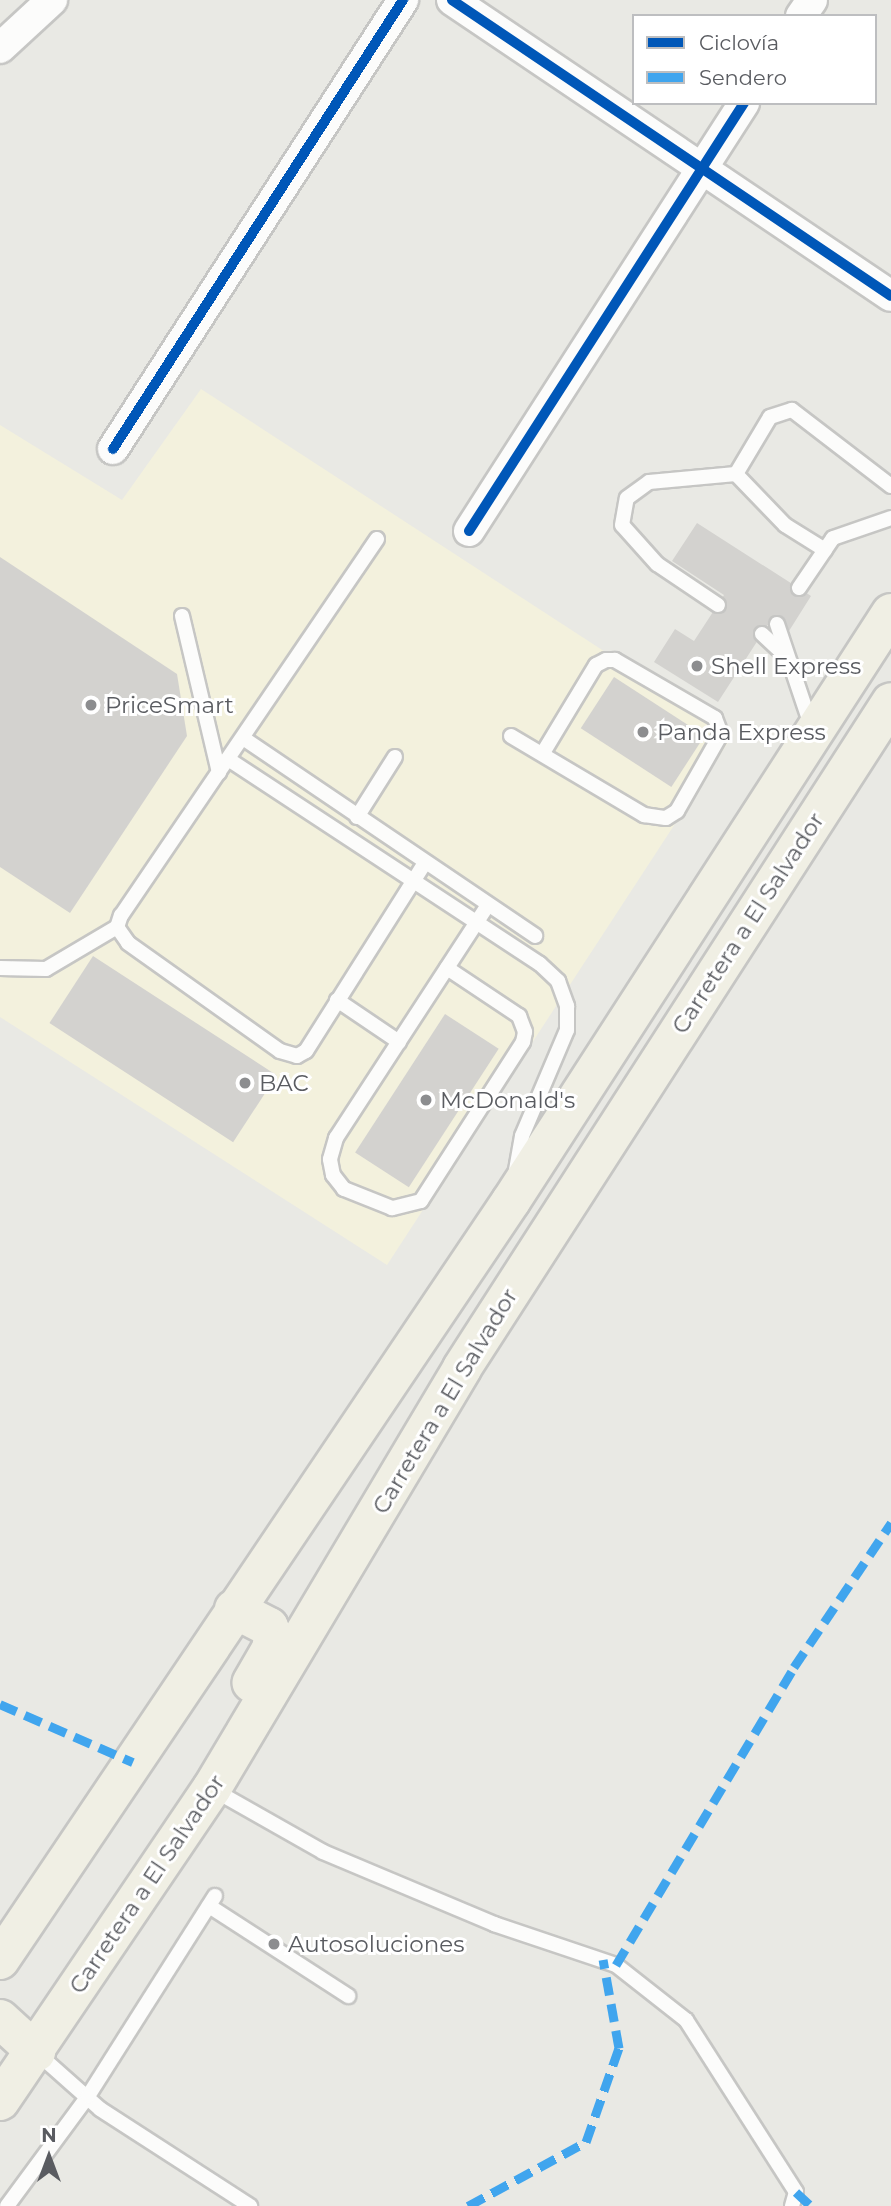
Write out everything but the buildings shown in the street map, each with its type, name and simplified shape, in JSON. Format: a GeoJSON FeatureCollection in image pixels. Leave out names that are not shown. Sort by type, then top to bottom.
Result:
{"type":"FeatureCollection","features":[{"type":"Feature","properties":{"kind":"highway"},"geometry":{"type":"LineString","coordinates":[[2,1955],[511,1201],[891,613]]}},
{"type":"Feature","properties":{"kind":"highway","name":"Carretera a El Salvador"},"geometry":{"type":"LineString","coordinates":[[0,2101],[36,2052],[212,1788],[462,1368],[891,702]]}},
{"type":"Feature","properties":{"kind":"highway"},"geometry":{"type":"LineString","coordinates":[[141,1894],[153,1846],[271,1649],[269,1627],[234,1609]]}},
{"type":"Feature","properties":{"kind":"highway"},"geometry":{"type":"LineString","coordinates":[[0,1991],[99,1838],[121,1781]]}},
{"type":"Feature","properties":{"kind":"highway"},"geometry":{"type":"LineString","coordinates":[[0,2019],[36,2052]]}},
{"type":"Feature","properties":{"kind":"street"},"geometry":{"type":"LineString","coordinates":[[0,48],[52,0]]}},
{"type":"Feature","properties":{"kind":"street"},"geometry":{"type":"LineString","coordinates":[[113,449],[403,0]]}},
{"type":"Feature","properties":{"kind":"street"},"geometry":{"type":"LineString","coordinates":[[452,0],[891,296]]}},
{"type":"Feature","properties":{"kind":"street"},"geometry":{"type":"LineString","coordinates":[[469,531],[743,105]]}},
{"type":"Feature","properties":{"kind":"lane"},"geometry":{"type":"LineString","coordinates":[[736,474],[770,417],[792,410],[891,486]]}},
{"type":"Feature","properties":{"kind":"lane"},"geometry":{"type":"LineString","coordinates":[[736,474],[785,525],[825,550]]}},
{"type":"Feature","properties":{"kind":"lane"},"geometry":{"type":"LineString","coordinates":[[718,606],[657,564],[622,525],[627,498],[649,482],[736,474]]}},
{"type":"Feature","properties":{"kind":"lane"},"geometry":{"type":"LineString","coordinates":[[799,588],[833,538],[891,518]]}},
{"type":"Feature","properties":{"kind":"lane"},"geometry":{"type":"LineString","coordinates":[[0,968],[46,969],[117,927],[377,539]]}},
{"type":"Feature","properties":{"kind":"lane"},"geometry":{"type":"LineString","coordinates":[[181,616],[219,773]]}},
{"type":"Feature","properties":{"kind":"lane"},"geometry":{"type":"LineString","coordinates":[[777,624],[814,732]]}},
{"type":"Feature","properties":{"kind":"lane"},"geometry":{"type":"LineString","coordinates":[[762,634],[789,659]]}},
{"type":"Feature","properties":{"kind":"lane"},"geometry":{"type":"LineString","coordinates":[[511,736],[644,816],[666,818],[677,811],[721,734],[715,718],[615,660],[606,660],[596,665],[543,753]]}},
{"type":"Feature","properties":{"kind":"lane"},"geometry":{"type":"LineString","coordinates":[[243,738],[487,906],[535,936]]}},
{"type":"Feature","properties":{"kind":"lane"},"geometry":{"type":"LineString","coordinates":[[357,817],[395,757]]}},
{"type":"Feature","properties":{"kind":"lane"},"geometry":{"type":"LineString","coordinates":[[228,759],[540,964],[558,981],[567,1006],[567,1030],[522,1136],[511,1201]]}},
{"type":"Feature","properties":{"kind":"lane"},"geometry":{"type":"LineString","coordinates":[[117,927],[128,943],[288,1056],[306,1051],[425,863]]}},
{"type":"Feature","properties":{"kind":"lane"},"geometry":{"type":"LineString","coordinates":[[447,968],[519,1016],[525,1032],[523,1042],[421,1201],[392,1208],[344,1189],[333,1175],[330,1159],[336,1138],[487,906]]}},
{"type":"Feature","properties":{"kind":"lane"},"geometry":{"type":"LineString","coordinates":[[337,1000],[399,1042]]}},
{"type":"Feature","properties":{"kind":"lane"},"geometry":{"type":"LineString","coordinates":[[212,1788],[323,1852],[494,1924],[616,1965],[685,2020],[796,2192],[792,2206]]}},
{"type":"Feature","properties":{"kind":"lane"},"geometry":{"type":"LineString","coordinates":[[7,2206],[88,2096],[212,1901],[348,1996]]}},
{"type":"Feature","properties":{"kind":"lane"},"geometry":{"type":"LineString","coordinates":[[36,2052],[100,2109],[250,2206]]}},
{"type":"Feature","properties":{"kind":"shaded area"},"geometry":{"type":"Polygon","coordinates":[[[201,389],[733,735],[387,1265],[0,1017],[0,425],[122,500],[201,389]]]}},
{"type":"Feature","properties":{"kind":"marked path"},"geometry":{"type":"LineString","coordinates":[[616,1965],[794,1667],[891,1523]]}},
{"type":"Feature","properties":{"kind":"marked path"},"geometry":{"type":"LineString","coordinates":[[0,1704],[133,1762]]}},
{"type":"Feature","properties":{"kind":"marked path"},"geometry":{"type":"LineString","coordinates":[[468,2206],[586,2142],[619,2048],[603,1959]]}},
{"type":"Feature","properties":{"kind":"marked path"},"geometry":{"type":"LineString","coordinates":[[796,2192],[811,2206]]}},
{"type":"Feature","properties":{"kind":"cycle path"},"geometry":{"type":"LineString","coordinates":[[113,449],[403,0]]}},
{"type":"Feature","properties":{"kind":"cycle path"},"geometry":{"type":"LineString","coordinates":[[452,0],[891,296]]}},
{"type":"Feature","properties":{"kind":"cycle path"},"geometry":{"type":"LineString","coordinates":[[469,531],[743,105]]}},
{"type":"Feature","properties":{"kind":"place","name":"Shell Express"},"geometry":{"type":"Point","coordinates":[697,666]}},
{"type":"Feature","properties":{"kind":"place","name":"PriceSmart"},"geometry":{"type":"Point","coordinates":[91,705]}},
{"type":"Feature","properties":{"kind":"place","name":"Panda Express"},"geometry":{"type":"Point","coordinates":[643,732]}},
{"type":"Feature","properties":{"kind":"place","name":"BAC"},"geometry":{"type":"Point","coordinates":[245,1083]}},
{"type":"Feature","properties":{"kind":"place","name":"McDonald's"},"geometry":{"type":"Point","coordinates":[426,1100]}},
{"type":"Feature","properties":{"kind":"place","name":"Autosoluciones"},"geometry":{"type":"Point","coordinates":[274,1944]}}]}
